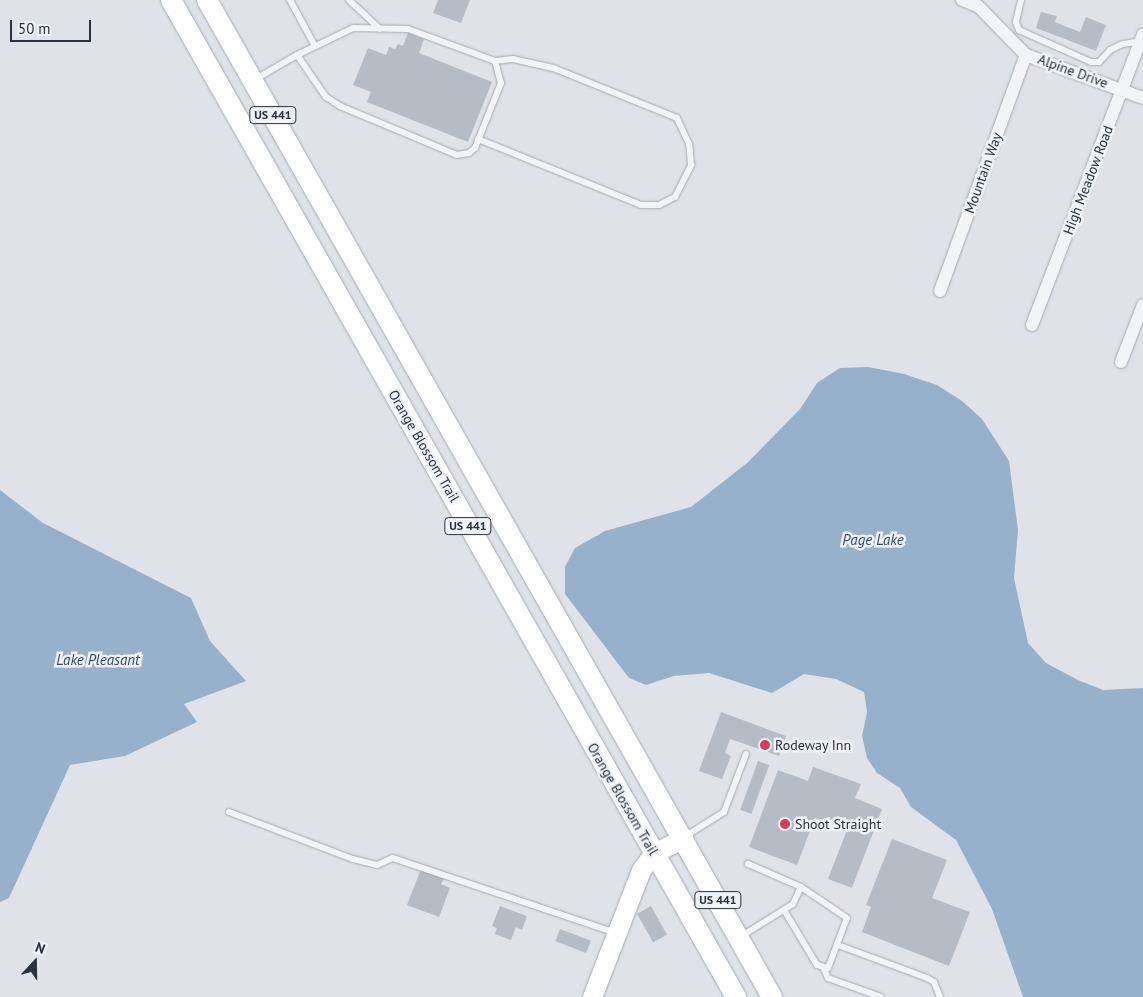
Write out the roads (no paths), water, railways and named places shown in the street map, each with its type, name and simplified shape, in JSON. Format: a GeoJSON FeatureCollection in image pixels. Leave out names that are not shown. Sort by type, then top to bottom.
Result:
{"type":"FeatureCollection","features":[{"type":"Feature","properties":{"kind":"main road","name":"Orange Blossom Trail"},"geometry":{"type":"LineString","coordinates":[[171,0],[736,997]]}},
{"type":"Feature","properties":{"kind":"main road","name":"US 441"},"geometry":{"type":"LineString","coordinates":[[207,0],[772,997]]}},
{"type":"Feature","properties":{"kind":"main road"},"geometry":{"type":"LineString","coordinates":[[225,96],[253,81]]}},
{"type":"Feature","properties":{"kind":"street","name":"Alpine Drive"},"geometry":{"type":"LineString","coordinates":[[962,0],[980,3],[1026,55],[1143,98]]}},
{"type":"Feature","properties":{"kind":"street","name":"High Meadow Road"},"geometry":{"type":"LineString","coordinates":[[1032,326],[1142,38]]}},
{"type":"Feature","properties":{"kind":"street","name":"Mountain Way"},"geometry":{"type":"LineString","coordinates":[[940,291],[1026,55]]}},
{"type":"Feature","properties":{"kind":"street"},"geometry":{"type":"LineString","coordinates":[[1121,362],[1143,305]]}},
{"type":"Feature","properties":{"kind":"street"},"geometry":{"type":"LineString","coordinates":[[592,997],[641,870],[654,853],[683,838]]}},
{"type":"Feature","properties":{"kind":"lane"},"geometry":{"type":"LineString","coordinates":[[290,0],[315,46]]}},
{"type":"Feature","properties":{"kind":"lane"},"geometry":{"type":"LineString","coordinates":[[349,0],[380,29]]}},
{"type":"Feature","properties":{"kind":"lane"},"geometry":{"type":"LineString","coordinates":[[1021,0],[1016,22],[1020,30],[1091,62],[1099,62],[1110,50],[1142,38]]}},
{"type":"Feature","properties":{"kind":"lane"},"geometry":{"type":"LineString","coordinates":[[253,81],[315,46],[353,28],[408,29],[495,62],[512,59],[553,68],[677,118],[690,144],[691,165],[674,197],[659,205],[641,205],[478,139]]}},
{"type":"Feature","properties":{"kind":"lane"},"geometry":{"type":"LineString","coordinates":[[297,56],[326,97],[340,106],[457,155],[469,153],[478,139],[501,83],[495,62]]}},
{"type":"Feature","properties":{"kind":"lane"},"geometry":{"type":"LineString","coordinates":[[683,838],[724,812],[746,754]]}},
{"type":"Feature","properties":{"kind":"lane"},"geometry":{"type":"LineString","coordinates":[[230,812],[353,858],[377,865],[393,858],[617,933]]}},
{"type":"Feature","properties":{"kind":"lane"},"geometry":{"type":"LineString","coordinates":[[748,864],[801,887],[847,918],[832,962],[824,969]]}},
{"type":"Feature","properties":{"kind":"lane"},"geometry":{"type":"LineString","coordinates":[[738,937],[793,904],[801,887]]}},
{"type":"Feature","properties":{"kind":"lane"},"geometry":{"type":"LineString","coordinates":[[784,910],[817,966],[824,969],[828,978],[881,997]]}},
{"type":"Feature","properties":{"kind":"lane"},"geometry":{"type":"LineString","coordinates":[[838,945],[927,978],[934,982],[940,997]]}},
{"type":"Feature","properties":{"kind":"water","name":"Page Lake"},"geometry":{"type":"Polygon","coordinates":[[[868,367],[904,374],[937,385],[962,401],[982,419],[1009,461],[1018,530],[1014,578],[1028,643],[1046,663],[1078,680],[1103,690],[1143,688],[1143,997],[1023,997],[992,909],[956,840],[911,807],[900,788],[877,773],[867,758],[862,736],[867,712],[864,692],[836,679],[804,674],[772,693],[709,673],[674,676],[646,685],[629,678],[565,594],[565,567],[575,548],[605,531],[691,507],[747,463],[800,409],[817,383],[840,368],[868,367]]]}},
{"type":"Feature","properties":{"kind":"water","name":"Lake Pleasant"},"geometry":{"type":"Polygon","coordinates":[[[0,490],[43,523],[191,598],[210,641],[246,681],[184,704],[197,722],[125,756],[70,765],[9,898],[0,902],[0,490]]]}},
{"type":"Feature","properties":{"kind":"place","name":"Rodeway Inn"},"geometry":{"type":"Point","coordinates":[765,745]}},
{"type":"Feature","properties":{"kind":"place","name":"Shoot Straight"},"geometry":{"type":"Point","coordinates":[785,824]}}]}
